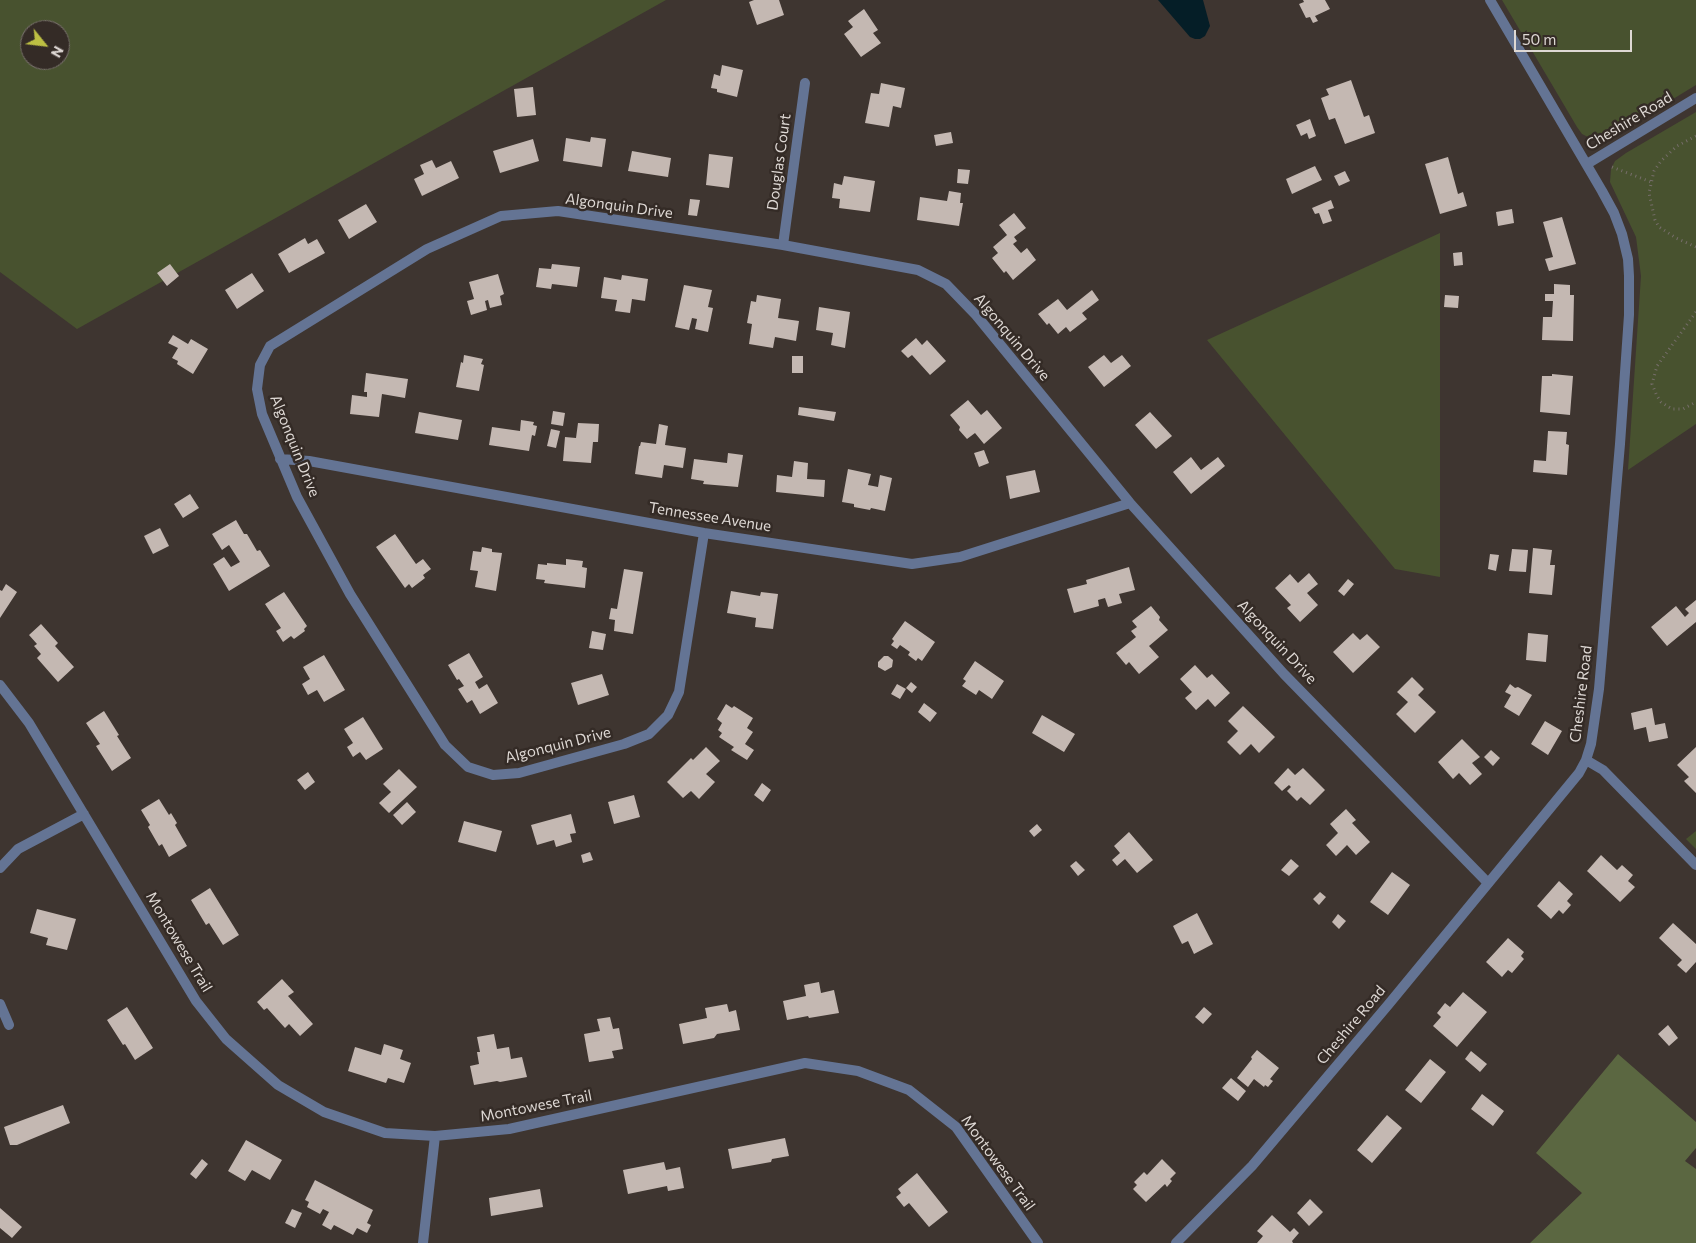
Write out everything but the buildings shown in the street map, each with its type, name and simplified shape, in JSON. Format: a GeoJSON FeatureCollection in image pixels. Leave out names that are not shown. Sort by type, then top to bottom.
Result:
{"type":"FeatureCollection","features":[{"type":"Feature","properties":{"kind":"street"},"geometry":{"type":"LineString","coordinates":[[1490,0],[1587,164]]}},
{"type":"Feature","properties":{"kind":"street","name":"Douglas Court"},"geometry":{"type":"LineString","coordinates":[[783,245],[805,83]]}},
{"type":"Feature","properties":{"kind":"street","name":"Cheshire Road"},"geometry":{"type":"LineString","coordinates":[[1176,1243],[1252,1166],[1303,1107],[1579,772],[1586,760],[1594,729],[1600,679],[1629,315],[1628,259],[1622,234],[1614,213],[1587,164],[1696,98]]}},
{"type":"Feature","properties":{"kind":"street","name":"Algonquin Drive"},"geometry":{"type":"LineString","coordinates":[[704,533],[679,692],[668,715],[649,734],[624,744],[519,773],[493,775],[468,767],[445,745],[350,594],[297,497],[262,414],[257,389],[260,366],[270,346],[428,250],[501,216],[558,212],[783,245],[918,270],[946,284],[976,315],[1130,503],[1284,674],[1488,883]]}},
{"type":"Feature","properties":{"kind":"street","name":"Tennessee Avenue"},"geometry":{"type":"LineString","coordinates":[[280,459],[309,461],[704,533],[912,564],[960,557],[1130,503]]}},
{"type":"Feature","properties":{"kind":"street","name":"Montowese Trail"},"geometry":{"type":"LineString","coordinates":[[0,685],[29,723],[196,1001],[226,1039],[278,1085],[324,1112],[385,1133],[435,1136],[509,1129],[805,1063],[858,1071],[909,1090],[956,1127],[1038,1243]]}},
{"type":"Feature","properties":{"kind":"street"},"geometry":{"type":"LineString","coordinates":[[1586,760],[1603,770],[1696,865]]}},
{"type":"Feature","properties":{"kind":"street"},"geometry":{"type":"LineString","coordinates":[[0,868],[18,849],[84,814]]}},
{"type":"Feature","properties":{"kind":"street"},"geometry":{"type":"LineString","coordinates":[[0,1004],[9,1025]]}},
{"type":"Feature","properties":{"kind":"street"},"geometry":{"type":"LineString","coordinates":[[423,1243],[435,1136]]}},
{"type":"Feature","properties":{"kind":"path"},"geometry":{"type":"LineString","coordinates":[[1696,136],[1677,146],[1667,154],[1654,171],[1649,193],[1655,220],[1659,227],[1676,238],[1696,247]]}},
{"type":"Feature","properties":{"kind":"path"},"geometry":{"type":"LineString","coordinates":[[1612,167],[1650,182]]}},
{"type":"Feature","properties":{"kind":"path"},"geometry":{"type":"LineString","coordinates":[[1696,312],[1657,366],[1652,384],[1661,402],[1672,409],[1683,408],[1696,402]]}},
{"type":"Feature","properties":{"kind":"green space"},"geometry":{"type":"Polygon","coordinates":[[[0,0],[666,0],[77,329],[0,272],[0,0]]]}},
{"type":"Feature","properties":{"kind":"green space"},"geometry":{"type":"Polygon","coordinates":[[[1502,0],[1696,0],[1696,85],[1609,138],[1600,140],[1590,138],[1582,134],[1577,127],[1502,0]]]}},
{"type":"Feature","properties":{"kind":"green space"},"geometry":{"type":"Polygon","coordinates":[[[1696,112],[1696,424],[1628,470],[1641,276],[1636,237],[1610,182],[1611,169],[1615,161],[1626,153],[1696,112]]]}},
{"type":"Feature","properties":{"kind":"green space"},"geometry":{"type":"Polygon","coordinates":[[[1440,233],[1440,577],[1395,569],[1207,340],[1440,233]]]}},
{"type":"Feature","properties":{"kind":"green space"},"geometry":{"type":"Polygon","coordinates":[[[1696,831],[1696,849],[1686,839],[1696,831]]]}},
{"type":"Feature","properties":{"kind":"green space"},"geometry":{"type":"Polygon","coordinates":[[[1618,1054],[1696,1122],[1696,1148],[1685,1161],[1696,1169],[1696,1243],[1530,1243],[1582,1193],[1536,1153],[1618,1054]]]}},
{"type":"Feature","properties":{"kind":"water"},"geometry":{"type":"Polygon","coordinates":[[[1158,0],[1203,0],[1210,26],[1205,36],[1200,39],[1190,37],[1158,0]]]}}]}
